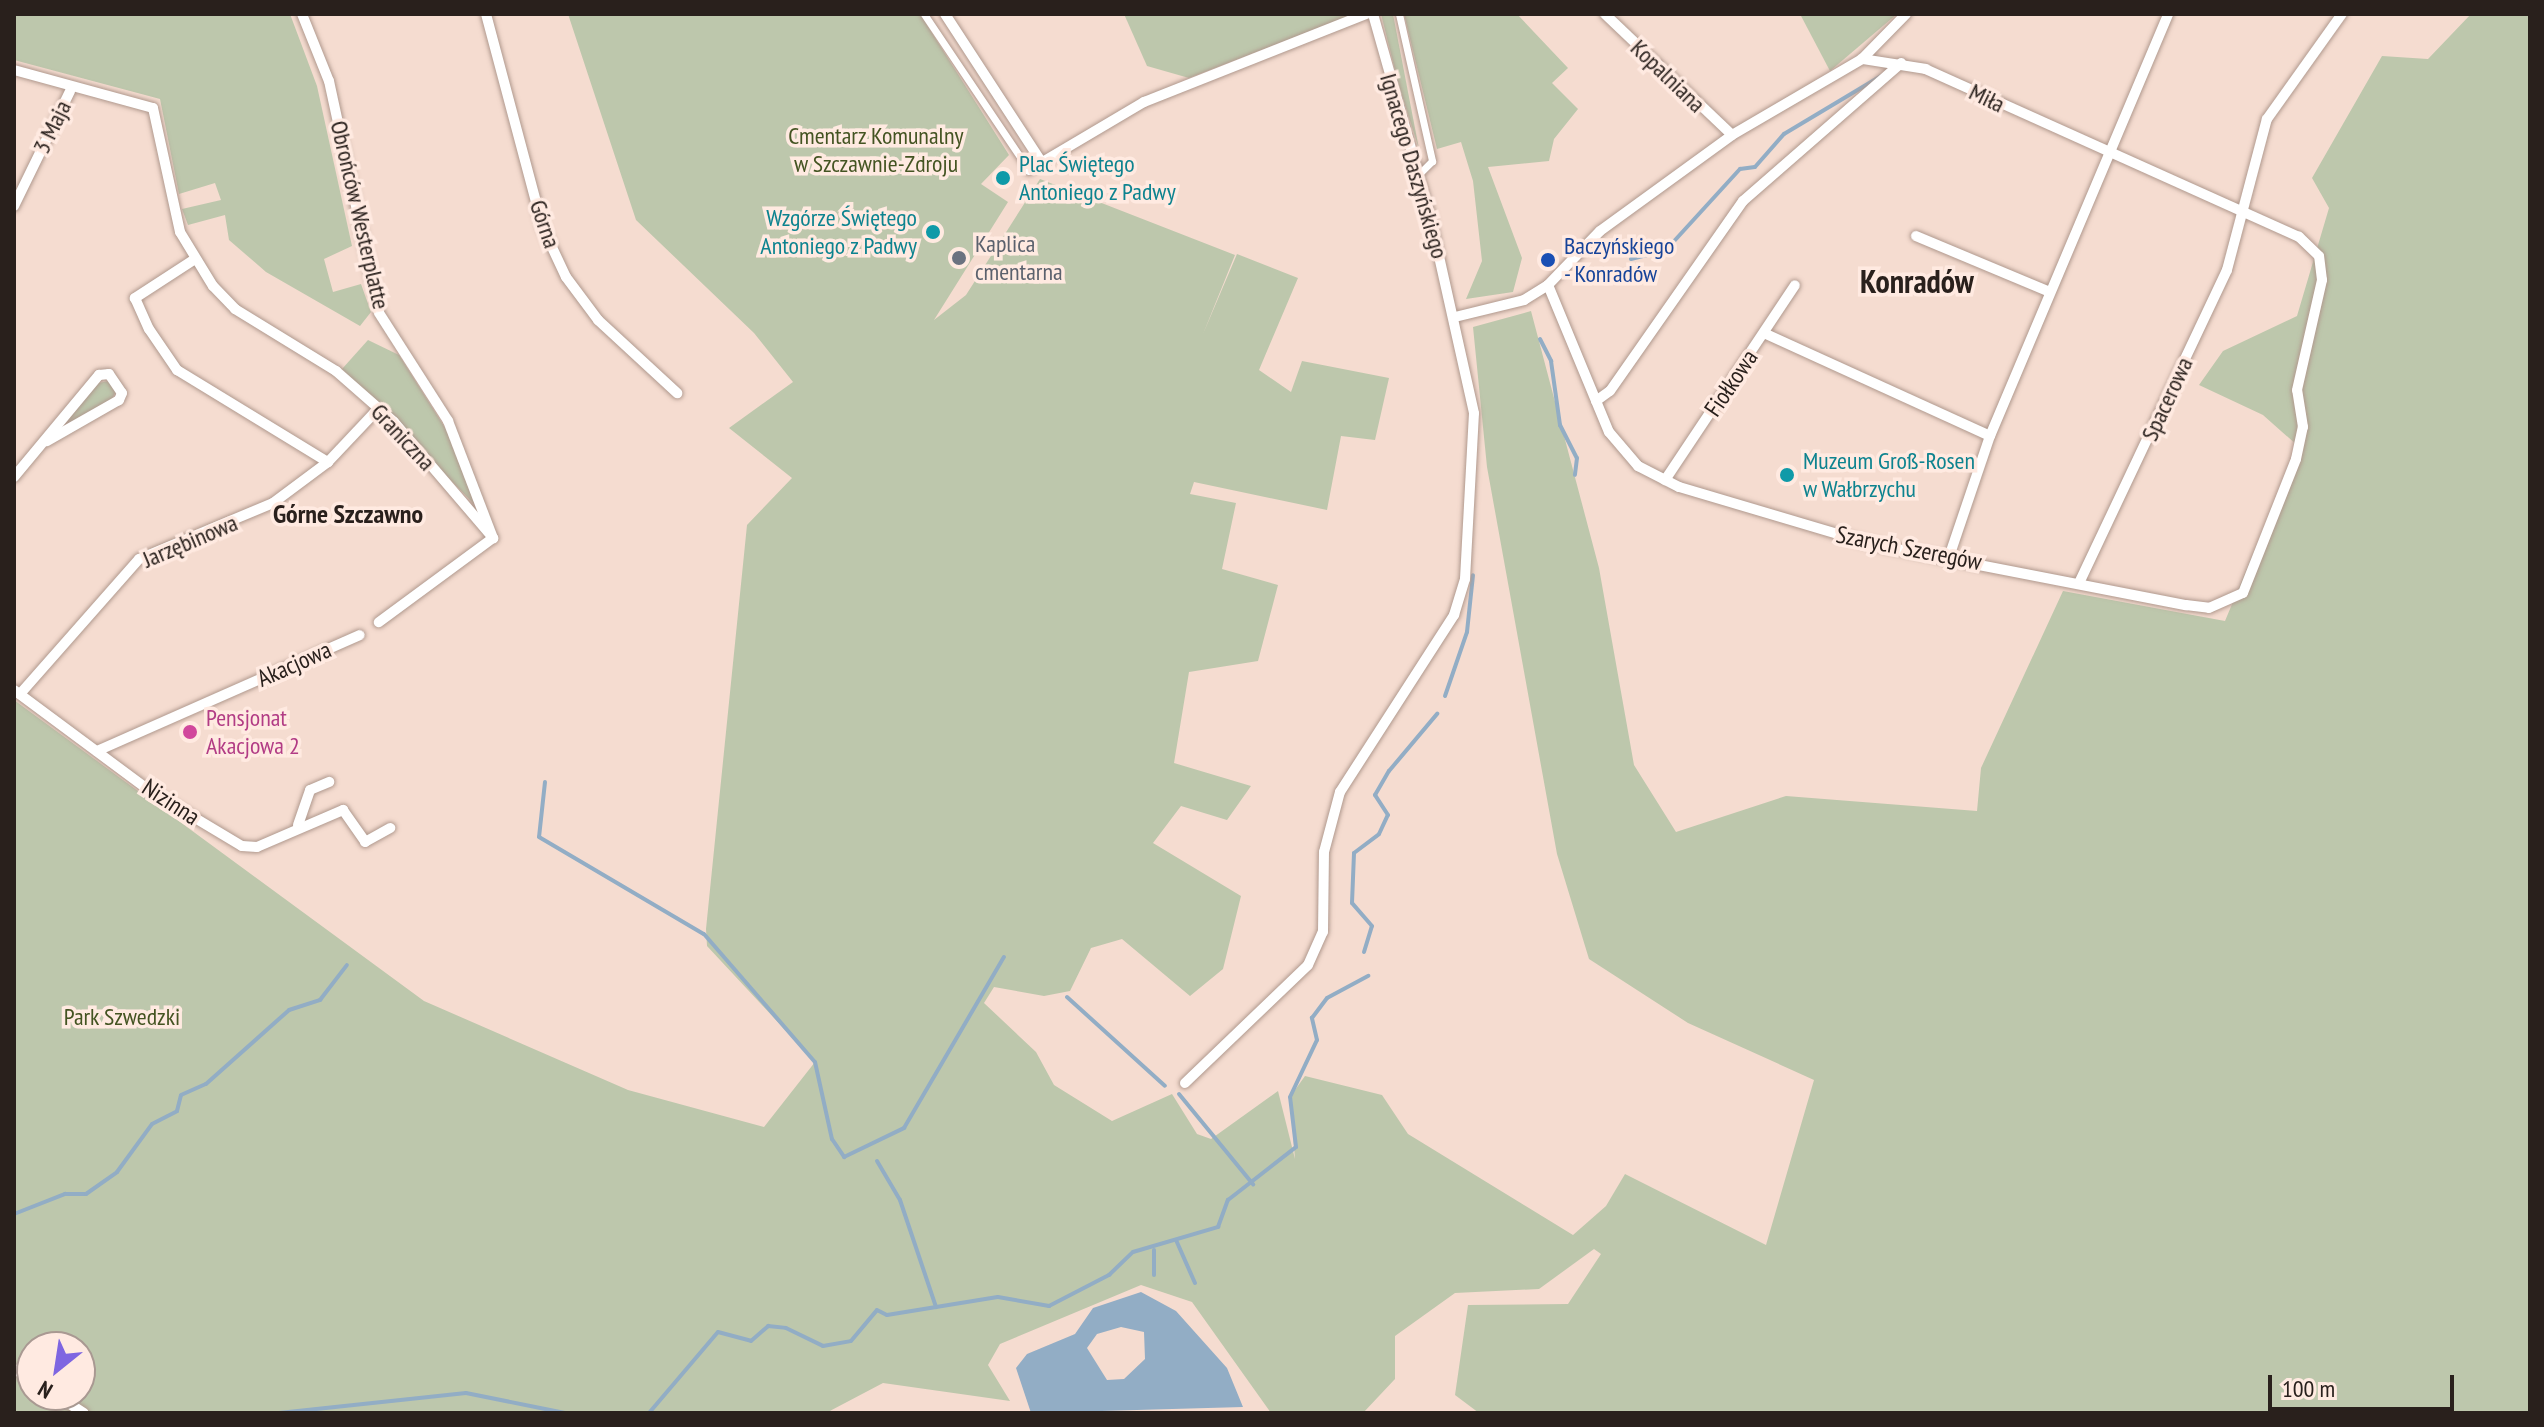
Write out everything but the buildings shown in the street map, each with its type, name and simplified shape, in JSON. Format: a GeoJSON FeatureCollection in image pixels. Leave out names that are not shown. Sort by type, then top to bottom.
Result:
{"type":"FeatureCollection","features":[{"type":"Feature","properties":{"kind":"street","name":"Obrońców Westerplatte"},"geometry":{"type":"LineString","coordinates":[[302,14],[329,81],[379,313],[448,421],[493,538]]}},
{"type":"Feature","properties":{"kind":"street","name":"Górna"},"geometry":{"type":"LineString","coordinates":[[486,14],[543,228],[566,277],[598,320],[677,393]]}},
{"type":"Feature","properties":{"kind":"street"},"geometry":{"type":"LineString","coordinates":[[924,14],[1029,170],[1179,86],[1366,14]]}},
{"type":"Feature","properties":{"kind":"street"},"geometry":{"type":"LineString","coordinates":[[945,14],[1041,161]]}},
{"type":"Feature","properties":{"kind":"street","name":"Ignacego Daszyńskiego"},"geometry":{"type":"LineString","coordinates":[[1185,1083],[1308,965],[1323,932],[1324,852],[1340,792],[1454,615],[1465,579],[1474,413],[1455,317],[1373,14]]}},
{"type":"Feature","properties":{"kind":"street"},"geometry":{"type":"LineString","coordinates":[[1399,14],[1432,161],[1418,175]]}},
{"type":"Feature","properties":{"kind":"street","name":"Kopalniana"},"geometry":{"type":"LineString","coordinates":[[1605,14],[1732,135]]}},
{"type":"Feature","properties":{"kind":"street"},"geometry":{"type":"LineString","coordinates":[[1455,317],[1524,300],[1548,285],[1600,231],[1732,135],[1862,59],[1906,14]]}},
{"type":"Feature","properties":{"kind":"street"},"geometry":{"type":"LineString","coordinates":[[1949,557],[1990,436],[2168,14]]}},
{"type":"Feature","properties":{"kind":"street","name":"Spacerowa"},"geometry":{"type":"LineString","coordinates":[[2080,581],[2215,299],[2267,119],[2342,14]]}},
{"type":"Feature","properties":{"kind":"street","name":"Miła"},"geometry":{"type":"LineString","coordinates":[[1862,59],[1901,63],[2240,212]]}},
{"type":"Feature","properties":{"kind":"street"},"geometry":{"type":"LineString","coordinates":[[1596,401],[1610,391],[1743,201],[1901,63]]}},
{"type":"Feature","properties":{"kind":"street","name":"Graniczna"},"geometry":{"type":"LineString","coordinates":[[14,70],[70,91],[153,108],[180,232],[195,259],[235,309],[336,371],[378,409],[493,538]]}},
{"type":"Feature","properties":{"kind":"street","name":"3 Maja"},"geometry":{"type":"LineString","coordinates":[[14,206],[70,91]]}},
{"type":"Feature","properties":{"kind":"street","name":"Szarych Szeregów"},"geometry":{"type":"LineString","coordinates":[[1548,285],[1596,401],[1624,453],[1665,480],[1847,538],[2209,608],[2226,605],[2243,593],[2296,459],[2303,427],[2298,379],[2323,268],[2299,237],[2240,212]]}},
{"type":"Feature","properties":{"kind":"street"},"geometry":{"type":"LineString","coordinates":[[1916,236],[2050,292]]}},
{"type":"Feature","properties":{"kind":"street"},"geometry":{"type":"LineString","coordinates":[[195,259],[135,298],[149,329],[177,370],[328,462]]}},
{"type":"Feature","properties":{"kind":"street","name":"Fiołkowa"},"geometry":{"type":"LineString","coordinates":[[1665,480],[1795,285]]}},
{"type":"Feature","properties":{"kind":"street"},"geometry":{"type":"LineString","coordinates":[[1764,333],[1990,436]]}},
{"type":"Feature","properties":{"kind":"street"},"geometry":{"type":"LineString","coordinates":[[14,477],[99,375],[109,374],[122,393],[119,400],[47,441]]}},
{"type":"Feature","properties":{"kind":"street","name":"Jarzębinowa"},"geometry":{"type":"LineString","coordinates":[[17,692],[139,559],[240,521],[328,462],[378,409]]}},
{"type":"Feature","properties":{"kind":"street"},"geometry":{"type":"LineString","coordinates":[[379,622],[493,538]]}},
{"type":"Feature","properties":{"kind":"street","name":"Akacjowa"},"geometry":{"type":"LineString","coordinates":[[97,751],[360,635]]}},
{"type":"Feature","properties":{"kind":"street","name":"Nizinna"},"geometry":{"type":"LineString","coordinates":[[17,692],[97,751],[242,846],[257,847],[298,825],[343,810],[365,842],[390,828]]}},
{"type":"Feature","properties":{"kind":"street"},"geometry":{"type":"LineString","coordinates":[[298,825],[306,796],[329,782]]}},
{"type":"Feature","properties":{"kind":"green space"},"geometry":{"type":"Polygon","coordinates":[[[14,14],[290,14],[317,86],[352,246],[324,259],[333,292],[361,284],[371,312],[360,326],[266,272],[229,240],[225,215],[188,225],[182,209],[221,200],[215,183],[179,194],[160,99],[14,60],[14,14]]]}},
{"type":"Feature","properties":{"kind":"green space"},"geometry":{"type":"Polygon","coordinates":[[[568,14],[920,14],[1009,155],[981,184],[1008,202],[934,320],[966,295],[1040,179],[1235,255],[1203,334],[1237,254],[1298,278],[1259,370],[1291,392],[1302,361],[1389,378],[1375,440],[1341,436],[1327,510],[1194,482],[1190,494],[1236,503],[1222,569],[1278,585],[1258,661],[1189,672],[1174,763],[1251,786],[1227,820],[1181,806],[1153,843],[1241,896],[1223,969],[1190,996],[1122,939],[1091,948],[1070,991],[1044,996],[994,987],[984,1003],[1036,1052],[1054,1085],[1112,1121],[1172,1094],[1197,1134],[1211,1139],[1278,1091],[1295,1159],[1290,1097],[1305,1076],[1382,1095],[1408,1134],[1573,1235],[1606,1206],[1625,1174],[1766,1245],[1814,1080],[1688,1023],[1589,959],[1557,854],[1487,467],[1473,327],[1531,311],[1599,568],[1634,765],[1676,832],[1786,796],[1977,811],[1981,768],[2063,591],[2225,621],[2298,446],[2263,415],[2199,385],[2223,351],[2297,316],[2329,208],[2312,178],[2382,56],[2428,59],[2471,14],[2530,14],[2530,1413],[1479,1413],[1455,1395],[1468,1305],[1568,1304],[1601,1254],[1594,1249],[1539,1289],[1455,1293],[1395,1336],[1395,1379],[1363,1413],[1271,1413],[1192,1302],[1141,1285],[1000,1344],[988,1365],[1010,1401],[883,1383],[826,1413],[14,1413],[14,700],[424,1001],[628,1090],[764,1127],[815,1062],[707,946],[706,929],[747,525],[792,478],[729,428],[793,382],[754,333],[636,220],[568,14]]]}},
{"type":"Feature","properties":{"kind":"green space"},"geometry":{"type":"Polygon","coordinates":[[[1124,14],[1355,14],[1189,78],[1147,66],[1124,14]]]}},
{"type":"Feature","properties":{"kind":"green space"},"geometry":{"type":"Polygon","coordinates":[[[1381,14],[1393,14],[1419,149],[1399,86],[1381,14]]]}},
{"type":"Feature","properties":{"kind":"green space"},"geometry":{"type":"Polygon","coordinates":[[[1404,14],[1517,14],[1568,68],[1552,83],[1578,109],[1554,139],[1549,161],[1488,167],[1522,258],[1513,292],[1466,299],[1482,261],[1473,181],[1461,142],[1437,149],[1404,14]]]}},
{"type":"Feature","properties":{"kind":"green space"},"geometry":{"type":"Polygon","coordinates":[[[1800,14],[1897,14],[1830,71],[1800,14]]]}},
{"type":"Feature","properties":{"kind":"green space"},"geometry":{"type":"Polygon","coordinates":[[[368,340],[399,355],[447,431],[475,505],[342,369],[368,340]]]}},
{"type":"Feature","properties":{"kind":"green space"},"geometry":{"type":"Polygon","coordinates":[[[109,381],[117,389],[112,399],[64,430],[61,422],[98,383],[109,381]]]}},
{"type":"Feature","properties":{"kind":"water"},"geometry":{"type":"Polygon","coordinates":[[[1141,1292],[1176,1311],[1227,1368],[1243,1407],[1031,1413],[1016,1368],[1027,1354],[1075,1334],[1093,1308],[1141,1292]],[[1121,1327],[1097,1334],[1087,1348],[1107,1380],[1124,1379],[1145,1359],[1144,1332],[1121,1327]]]}},
{"type":"Feature","properties":{"kind":"waterway"},"geometry":{"type":"LineString","coordinates":[[1631,259],[1666,250],[1740,169],[1755,167],[1784,134],[1881,76]]}},
{"type":"Feature","properties":{"kind":"waterway"},"geometry":{"type":"LineString","coordinates":[[1540,339],[1551,361],[1560,425],[1577,458],[1575,475]]}},
{"type":"Feature","properties":{"kind":"waterway"},"geometry":{"type":"LineString","coordinates":[[1445,696],[1467,632],[1473,575]]}},
{"type":"Feature","properties":{"kind":"waterway"},"geometry":{"type":"LineString","coordinates":[[1364,952],[1372,926],[1352,903],[1354,853],[1379,834],[1388,815],[1375,795],[1389,771],[1437,714]]}},
{"type":"Feature","properties":{"kind":"waterway"},"geometry":{"type":"LineString","coordinates":[[545,782],[539,837],[704,934],[815,1062],[832,1139],[844,1157],[904,1128],[1004,957]]}},
{"type":"Feature","properties":{"kind":"waterway"},"geometry":{"type":"LineString","coordinates":[[14,1214],[65,1194],[86,1194],[117,1172],[152,1124],[177,1111],[181,1095],[206,1084],[289,1010],[320,1000],[347,965]]}},
{"type":"Feature","properties":{"kind":"waterway"},"geometry":{"type":"LineString","coordinates":[[649,1413],[718,1332],[751,1341],[768,1326],[786,1328],[823,1346],[851,1341],[877,1310],[887,1315],[998,1297],[1049,1306],[1109,1275],[1133,1252],[1218,1227],[1228,1200],[1296,1147],[1290,1097],[1317,1040],[1312,1018],[1327,998],[1368,976]]}},
{"type":"Feature","properties":{"kind":"waterway"},"geometry":{"type":"LineString","coordinates":[[1067,997],[1165,1086]]}},
{"type":"Feature","properties":{"kind":"waterway"},"geometry":{"type":"LineString","coordinates":[[1179,1094],[1253,1184]]}},
{"type":"Feature","properties":{"kind":"waterway"},"geometry":{"type":"LineString","coordinates":[[877,1161],[900,1200],[936,1307]]}},
{"type":"Feature","properties":{"kind":"waterway"},"geometry":{"type":"LineString","coordinates":[[1176,1240],[1195,1283]]}},
{"type":"Feature","properties":{"kind":"waterway"},"geometry":{"type":"LineString","coordinates":[[1154,1250],[1154,1275]]}},
{"type":"Feature","properties":{"kind":"waterway"},"geometry":{"type":"LineString","coordinates":[[279,1413],[466,1393],[565,1413]]}},
{"type":"Feature","properties":{"kind":"place","name":"Plac Świętego Antoniego z Padwy"},"geometry":{"type":"Point","coordinates":[1003,178]}},
{"type":"Feature","properties":{"kind":"place","name":"Wzgórze Świętego Antoniego z Padwy"},"geometry":{"type":"Point","coordinates":[933,232]}},
{"type":"Feature","properties":{"kind":"place","name":"Kaplica cmentarna"},"geometry":{"type":"Point","coordinates":[959,258]}},
{"type":"Feature","properties":{"kind":"place","name":"Baczyńskiego - Konradów"},"geometry":{"type":"Point","coordinates":[1548,260]}},
{"type":"Feature","properties":{"kind":"place","name":"Muzeum Groß-Rosen w Wałbrzychu"},"geometry":{"type":"Point","coordinates":[1787,475]}},
{"type":"Feature","properties":{"kind":"place","name":"Pensjonat Akacjowa 2"},"geometry":{"type":"Point","coordinates":[190,732]}},
{"type":"Feature","properties":{"kind":"district","name":"Konradów"},"geometry":{"type":"Point","coordinates":[1917,281]}},
{"type":"Feature","properties":{"kind":"district","name":"Górne Szczawno"},"geometry":{"type":"Point","coordinates":[348,514]}},
{"type":"Feature","properties":{"kind":"park label","name":"Cmentarz Komunalny w Szczawnie-Zdroju"},"geometry":{"type":"Point","coordinates":[876,150]}},
{"type":"Feature","properties":{"kind":"park label","name":"Park Szwedzki"},"geometry":{"type":"Point","coordinates":[122,1017]}}]}
